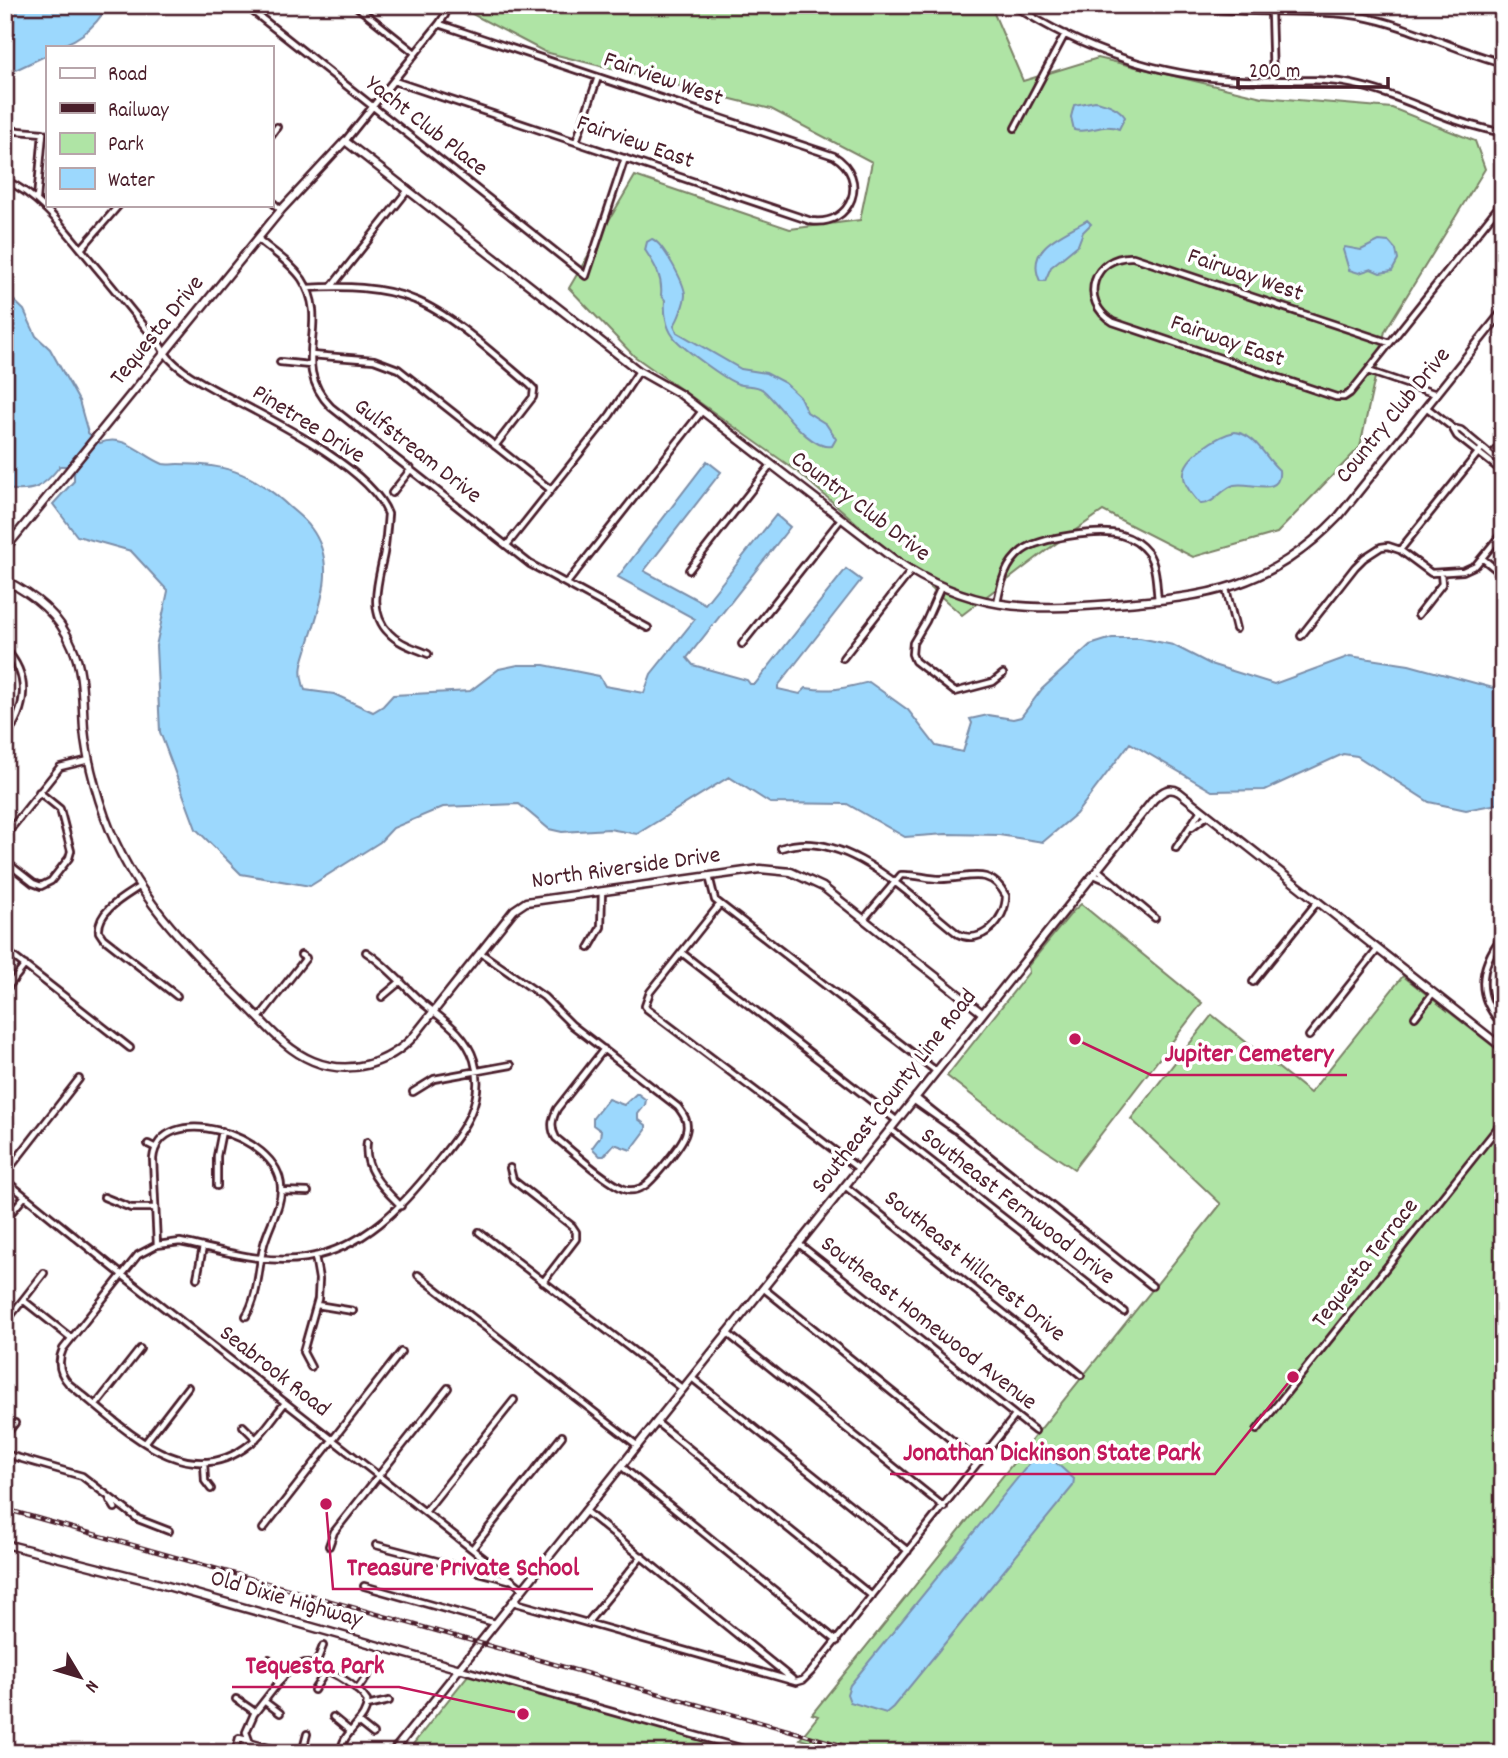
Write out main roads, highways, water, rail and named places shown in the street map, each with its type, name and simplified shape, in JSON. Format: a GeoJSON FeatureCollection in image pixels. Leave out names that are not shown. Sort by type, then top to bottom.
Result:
{"type":"FeatureCollection","features":[{"type":"Feature","properties":{"kind":"water"},"geometry":{"type":"Polygon","coordinates":[[[5,5],[108,5],[97,21],[75,40],[57,46],[46,46],[46,55],[5,75],[5,5]]]}},
{"type":"Feature","properties":{"kind":"water"},"geometry":{"type":"Polygon","coordinates":[[[1095,101],[1112,106],[1125,117],[1119,129],[1107,127],[1074,130],[1071,117],[1074,105],[1095,101]]]}},
{"type":"Feature","properties":{"kind":"water"},"geometry":{"type":"Polygon","coordinates":[[[1087,220],[1091,224],[1083,232],[1078,245],[1051,267],[1045,281],[1040,281],[1037,259],[1042,250],[1058,236],[1087,220]]]}},
{"type":"Feature","properties":{"kind":"water"},"geometry":{"type":"Polygon","coordinates":[[[652,239],[667,256],[684,290],[684,302],[674,325],[677,332],[741,369],[766,373],[785,383],[800,397],[807,412],[826,424],[836,439],[832,446],[823,446],[804,434],[763,390],[732,381],[677,341],[667,324],[659,277],[645,250],[647,242],[652,239]]]}},
{"type":"Feature","properties":{"kind":"water"},"geometry":{"type":"Polygon","coordinates":[[[1379,241],[1389,242],[1396,250],[1398,260],[1392,271],[1380,273],[1371,269],[1359,273],[1349,270],[1343,250],[1345,247],[1361,250],[1379,241]]]}},
{"type":"Feature","properties":{"kind":"water"},"geometry":{"type":"Polygon","coordinates":[[[5,292],[24,310],[36,336],[50,349],[79,401],[88,433],[100,443],[125,443],[163,464],[194,464],[235,471],[271,491],[311,528],[324,556],[325,571],[321,600],[302,667],[305,690],[334,694],[373,712],[393,695],[470,691],[499,669],[518,665],[544,665],[599,676],[605,686],[644,693],[651,674],[695,619],[618,577],[707,461],[721,472],[644,571],[705,604],[776,515],[790,527],[687,658],[693,665],[755,684],[846,569],[861,580],[778,689],[800,694],[806,688],[845,688],[869,682],[908,710],[936,746],[963,752],[972,723],[970,719],[988,715],[1013,719],[1021,717],[1042,689],[1090,645],[1112,638],[1140,638],[1173,645],[1210,664],[1274,684],[1350,656],[1409,665],[1493,688],[1503,685],[1503,803],[1466,810],[1429,802],[1357,756],[1343,754],[1265,790],[1212,791],[1130,743],[1076,814],[1043,842],[999,835],[946,834],[905,837],[847,804],[770,803],[729,777],[637,834],[609,829],[562,832],[549,829],[519,804],[443,807],[393,828],[380,842],[310,886],[241,874],[196,829],[160,732],[156,646],[168,591],[131,551],[77,536],[53,504],[74,481],[74,473],[65,466],[60,466],[37,487],[23,490],[5,489],[5,292]]]}},
{"type":"Feature","properties":{"kind":"water"},"geometry":{"type":"Polygon","coordinates":[[[1235,432],[1255,442],[1279,470],[1279,479],[1270,486],[1234,485],[1209,502],[1200,504],[1186,484],[1185,469],[1203,448],[1220,437],[1235,432]]]}},
{"type":"Feature","properties":{"kind":"water"},"geometry":{"type":"Polygon","coordinates":[[[637,1093],[646,1100],[638,1119],[646,1125],[646,1130],[631,1150],[614,1144],[604,1156],[600,1156],[592,1148],[601,1131],[593,1125],[593,1118],[608,1099],[624,1105],[637,1093]]]}},
{"type":"Feature","properties":{"kind":"water"},"geometry":{"type":"Polygon","coordinates":[[[1041,1449],[1074,1479],[1073,1486],[893,1707],[886,1713],[850,1702],[847,1694],[850,1685],[1041,1449]]]}},
{"type":"Feature","properties":{"kind":"railway"},"geometry":{"type":"LineString","coordinates":[[5,1509],[869,1753]]}},
{"type":"Feature","properties":{"kind":"place","name":"Jupiter Cemetery"},"geometry":{"type":"Point","coordinates":[1075,1039]}},
{"type":"Feature","properties":{"kind":"place","name":"Jonathan Dickinson State Park"},"geometry":{"type":"Point","coordinates":[1293,1377]}},
{"type":"Feature","properties":{"kind":"place","name":"Treasure Private School"},"geometry":{"type":"Point","coordinates":[326,1504]}},
{"type":"Feature","properties":{"kind":"place","name":"Tequesta Park"},"geometry":{"type":"Point","coordinates":[523,1714]}}]}
